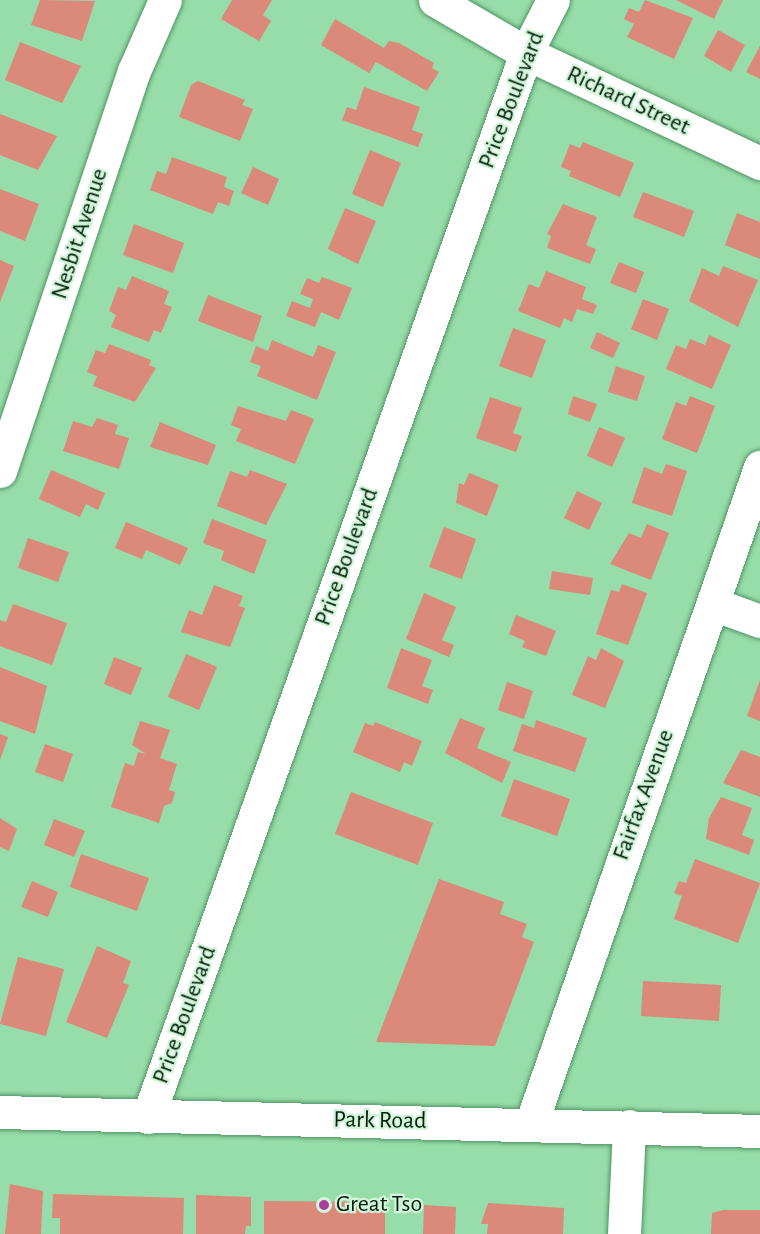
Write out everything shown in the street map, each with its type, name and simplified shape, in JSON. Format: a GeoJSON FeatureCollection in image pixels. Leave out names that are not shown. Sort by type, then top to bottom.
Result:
{"type":"FeatureCollection","features":[{"type":"Feature","properties":{"kind":"street","name":"Nesbit Avenue"},"geometry":{"type":"LineString","coordinates":[[0,471],[134,71],[165,0]]}},
{"type":"Feature","properties":{"kind":"street","name":"Richard Street"},"geometry":{"type":"LineString","coordinates":[[435,0],[526,53],[760,163]]}},
{"type":"Feature","properties":{"kind":"street","name":"Price Boulevard"},"geometry":{"type":"LineString","coordinates":[[148,1117],[526,53],[553,0]]}},
{"type":"Feature","properties":{"kind":"street","name":"Fairfax Avenue"},"geometry":{"type":"LineString","coordinates":[[531,1124],[760,467]]}},
{"type":"Feature","properties":{"kind":"street"},"geometry":{"type":"LineString","coordinates":[[713,604],[760,621]]}},
{"type":"Feature","properties":{"kind":"street","name":"Park Road"},"geometry":{"type":"LineString","coordinates":[[0,1112],[760,1131]]}},
{"type":"Feature","properties":{"kind":"street"},"geometry":{"type":"LineString","coordinates":[[624,1234],[629,1126]]}},
{"type":"Feature","properties":{"kind":"building"},"geometry":{"type":"Polygon","coordinates":[[[40,0],[95,1],[82,41],[31,25],[40,0]]]}},
{"type":"Feature","properties":{"kind":"building"},"geometry":{"type":"Polygon","coordinates":[[[232,0],[272,0],[263,15],[271,21],[259,41],[221,19],[232,0]]]}},
{"type":"Feature","properties":{"kind":"building"},"geometry":{"type":"Polygon","coordinates":[[[645,0],[693,18],[674,59],[627,37],[634,24],[624,19],[629,8],[639,12],[645,0]]]}},
{"type":"Feature","properties":{"kind":"building"},"geometry":{"type":"Polygon","coordinates":[[[676,0],[723,0],[714,19],[676,0]]]}},
{"type":"Feature","properties":{"kind":"building"},"geometry":{"type":"Polygon","coordinates":[[[335,19],[384,48],[389,41],[399,43],[434,63],[432,68],[439,72],[427,91],[376,62],[369,73],[321,45],[335,19]]]}},
{"type":"Feature","properties":{"kind":"building"},"geometry":{"type":"Polygon","coordinates":[[[718,30],[745,45],[731,72],[704,56],[718,30]]]}},
{"type":"Feature","properties":{"kind":"building"},"geometry":{"type":"Polygon","coordinates":[[[20,42],[81,66],[62,103],[5,80],[20,42]]]}},
{"type":"Feature","properties":{"kind":"building"},"geometry":{"type":"Polygon","coordinates":[[[760,46],[760,79],[746,72],[760,46]]]}},
{"type":"Feature","properties":{"kind":"building"},"geometry":{"type":"Polygon","coordinates":[[[198,81],[245,100],[242,105],[253,109],[240,141],[179,117],[191,85],[198,81]]]}},
{"type":"Feature","properties":{"kind":"building"},"geometry":{"type":"Polygon","coordinates":[[[364,87],[420,107],[412,130],[423,134],[418,147],[342,120],[347,107],[356,110],[364,87]]]}},
{"type":"Feature","properties":{"kind":"building"},"geometry":{"type":"Polygon","coordinates":[[[0,114],[57,136],[38,170],[0,155],[0,114]]]}},
{"type":"Feature","properties":{"kind":"building"},"geometry":{"type":"Polygon","coordinates":[[[583,142],[634,163],[620,197],[569,176],[571,171],[561,167],[570,144],[580,148],[583,142]]]}},
{"type":"Feature","properties":{"kind":"building"},"geometry":{"type":"Polygon","coordinates":[[[370,150],[401,163],[383,207],[352,194],[370,150]]]}},
{"type":"Feature","properties":{"kind":"building"},"geometry":{"type":"Polygon","coordinates":[[[172,157],[227,177],[224,187],[234,191],[229,206],[218,202],[213,214],[150,190],[157,171],[166,174],[172,157]]]}},
{"type":"Feature","properties":{"kind":"building"},"geometry":{"type":"Polygon","coordinates":[[[253,167],[279,179],[268,205],[241,193],[253,167]]]}},
{"type":"Feature","properties":{"kind":"building"},"geometry":{"type":"Polygon","coordinates":[[[0,189],[39,204],[25,241],[0,231],[0,189]]]}},
{"type":"Feature","properties":{"kind":"building"},"geometry":{"type":"Polygon","coordinates":[[[643,192],[694,211],[684,237],[633,217],[643,192]]]}},
{"type":"Feature","properties":{"kind":"building"},"geometry":{"type":"Polygon","coordinates":[[[563,204],[597,217],[586,245],[596,249],[590,264],[547,248],[551,236],[547,234],[563,204]]]}},
{"type":"Feature","properties":{"kind":"building"},"geometry":{"type":"Polygon","coordinates":[[[345,208],[376,221],[358,264],[328,249],[345,208]]]}},
{"type":"Feature","properties":{"kind":"building"},"geometry":{"type":"Polygon","coordinates":[[[737,213],[760,222],[760,259],[725,245],[737,213]]]}},
{"type":"Feature","properties":{"kind":"building"},"geometry":{"type":"Polygon","coordinates":[[[134,224],[184,243],[173,273],[123,255],[134,224]]]}},
{"type":"Feature","properties":{"kind":"building"},"geometry":{"type":"Polygon","coordinates":[[[0,260],[14,266],[0,302],[0,260]]]}},
{"type":"Feature","properties":{"kind":"building"},"geometry":{"type":"Polygon","coordinates":[[[619,262],[644,272],[636,293],[610,283],[619,262]]]}},
{"type":"Feature","properties":{"kind":"building"},"geometry":{"type":"Polygon","coordinates":[[[723,266],[758,280],[738,327],[689,301],[702,268],[719,276],[723,266]]]}},
{"type":"Feature","properties":{"kind":"building"},"geometry":{"type":"Polygon","coordinates":[[[546,271],[586,287],[582,299],[597,305],[593,314],[577,309],[572,322],[564,318],[560,328],[518,311],[529,284],[539,288],[546,271]]]}},
{"type":"Feature","properties":{"kind":"building"},"geometry":{"type":"Polygon","coordinates":[[[132,276],[169,291],[164,304],[172,307],[161,333],[154,330],[149,342],[111,327],[116,315],[109,311],[118,287],[126,290],[132,276]]]}},
{"type":"Feature","properties":{"kind":"building"},"geometry":{"type":"Polygon","coordinates":[[[322,277],[352,288],[339,320],[321,312],[315,327],[286,316],[292,301],[310,308],[313,299],[300,294],[307,278],[319,283],[322,277]]]}},
{"type":"Feature","properties":{"kind":"building"},"geometry":{"type":"Polygon","coordinates":[[[208,295],[262,316],[253,342],[198,321],[208,295]]]}},
{"type":"Feature","properties":{"kind":"building"},"geometry":{"type":"Polygon","coordinates":[[[643,299],[669,309],[657,340],[631,329],[643,299]]]}},
{"type":"Feature","properties":{"kind":"building"},"geometry":{"type":"Polygon","coordinates":[[[513,328],[546,340],[532,378],[499,366],[513,328]]]}},
{"type":"Feature","properties":{"kind":"building"},"geometry":{"type":"Polygon","coordinates":[[[597,332],[620,343],[613,358],[590,348],[597,332]]]}},
{"type":"Feature","properties":{"kind":"building"},"geometry":{"type":"Polygon","coordinates":[[[709,335],[731,345],[712,389],[666,369],[676,345],[686,349],[690,339],[705,345],[709,335]]]}},
{"type":"Feature","properties":{"kind":"building"},"geometry":{"type":"Polygon","coordinates":[[[272,340],[313,357],[318,345],[336,352],[317,400],[257,376],[261,366],[250,362],[256,346],[268,351],[272,340]]]}},
{"type":"Feature","properties":{"kind":"building"},"geometry":{"type":"Polygon","coordinates":[[[109,344],[151,360],[149,365],[156,368],[135,402],[93,386],[97,376],[87,372],[96,350],[105,353],[109,344]]]}},
{"type":"Feature","properties":{"kind":"building"},"geometry":{"type":"Polygon","coordinates":[[[616,366],[645,376],[637,401],[608,392],[616,366]]]}},
{"type":"Feature","properties":{"kind":"building"},"geometry":{"type":"Polygon","coordinates":[[[573,396],[597,404],[590,422],[568,414],[573,396]]]}},
{"type":"Feature","properties":{"kind":"building"},"geometry":{"type":"Polygon","coordinates":[[[690,396],[715,406],[697,453],[662,439],[676,402],[686,406],[690,396]]]}},
{"type":"Feature","properties":{"kind":"building"},"geometry":{"type":"Polygon","coordinates":[[[490,397],[522,408],[513,433],[522,436],[516,452],[476,438],[490,397]]]}},
{"type":"Feature","properties":{"kind":"building"},"geometry":{"type":"Polygon","coordinates":[[[238,406],[286,421],[291,410],[314,419],[295,464],[236,441],[241,429],[231,425],[238,406]]]}},
{"type":"Feature","properties":{"kind":"building"},"geometry":{"type":"Polygon","coordinates":[[[97,418],[118,425],[115,434],[129,438],[119,469],[63,451],[73,421],[92,427],[97,418]]]}},
{"type":"Feature","properties":{"kind":"building"},"geometry":{"type":"Polygon","coordinates":[[[160,422],[216,445],[208,465],[150,447],[160,422]]]}},
{"type":"Feature","properties":{"kind":"building"},"geometry":{"type":"Polygon","coordinates":[[[599,427],[625,438],[612,467],[587,456],[599,427]]]}},
{"type":"Feature","properties":{"kind":"building"},"geometry":{"type":"Polygon","coordinates":[[[666,464],[687,471],[672,516],[632,503],[644,467],[662,474],[666,464]]]}},
{"type":"Feature","properties":{"kind":"building"},"geometry":{"type":"Polygon","coordinates":[[[51,470],[105,493],[98,510],[86,504],[80,517],[39,499],[51,470]]]}},
{"type":"Feature","properties":{"kind":"building"},"geometry":{"type":"Polygon","coordinates":[[[250,470],[287,484],[266,525],[217,506],[230,471],[247,477],[250,470]]]}},
{"type":"Feature","properties":{"kind":"building"},"geometry":{"type":"Polygon","coordinates":[[[469,473],[499,485],[487,516],[456,503],[459,483],[464,485],[469,473]]]}},
{"type":"Feature","properties":{"kind":"building"},"geometry":{"type":"Polygon","coordinates":[[[577,491],[602,503],[589,530],[564,518],[577,491]]]}},
{"type":"Feature","properties":{"kind":"building"},"geometry":{"type":"Polygon","coordinates":[[[212,519],[267,540],[254,574],[221,560],[224,551],[203,543],[212,519]]]}},
{"type":"Feature","properties":{"kind":"building"},"geometry":{"type":"Polygon","coordinates":[[[126,522],[188,548],[180,565],[146,550],[142,559],[115,548],[126,522]]]}},
{"type":"Feature","properties":{"kind":"building"},"geometry":{"type":"Polygon","coordinates":[[[647,524],[669,533],[651,580],[610,564],[629,533],[641,538],[647,524]]]}},
{"type":"Feature","properties":{"kind":"building"},"geometry":{"type":"Polygon","coordinates":[[[444,527],[476,539],[462,579],[429,567],[444,527]]]}},
{"type":"Feature","properties":{"kind":"building"},"geometry":{"type":"Polygon","coordinates":[[[28,538],[69,552],[58,582],[18,568],[28,538]]]}},
{"type":"Feature","properties":{"kind":"building"},"geometry":{"type":"Polygon","coordinates":[[[552,571],[593,578],[590,595],[549,589],[552,571]]]}},
{"type":"Feature","properties":{"kind":"building"},"geometry":{"type":"Polygon","coordinates":[[[622,584],[647,593],[628,645],[596,634],[611,590],[619,592],[622,584]]]}},
{"type":"Feature","properties":{"kind":"building"},"geometry":{"type":"Polygon","coordinates":[[[214,585],[243,596],[239,606],[245,608],[230,647],[181,632],[189,610],[202,615],[214,585]]]}},
{"type":"Feature","properties":{"kind":"building"},"geometry":{"type":"Polygon","coordinates":[[[424,593],[456,607],[442,640],[454,645],[449,657],[406,639],[424,593]]]}},
{"type":"Feature","properties":{"kind":"building"},"geometry":{"type":"Polygon","coordinates":[[[13,604],[67,623],[52,665],[0,646],[0,620],[6,622],[13,604]]]}},
{"type":"Feature","properties":{"kind":"building"},"geometry":{"type":"Polygon","coordinates":[[[516,615],[556,631],[546,656],[522,647],[525,641],[509,634],[516,615]]]}},
{"type":"Feature","properties":{"kind":"building"},"geometry":{"type":"Polygon","coordinates":[[[401,648],[432,660],[422,686],[433,690],[428,704],[387,688],[401,648]]]}},
{"type":"Feature","properties":{"kind":"building"},"geometry":{"type":"Polygon","coordinates":[[[601,648],[624,661],[605,708],[572,695],[588,656],[596,660],[601,648]]]}},
{"type":"Feature","properties":{"kind":"building"},"geometry":{"type":"Polygon","coordinates":[[[186,654],[217,667],[199,710],[168,697],[186,654]]]}},
{"type":"Feature","properties":{"kind":"building"},"geometry":{"type":"Polygon","coordinates":[[[114,657],[142,668],[131,695],[104,684],[114,657]]]}},
{"type":"Feature","properties":{"kind":"building"},"geometry":{"type":"Polygon","coordinates":[[[0,667],[47,686],[35,734],[0,721],[0,667]]]}},
{"type":"Feature","properties":{"kind":"building"},"geometry":{"type":"Polygon","coordinates":[[[760,680],[760,721],[747,716],[760,680]]]}},
{"type":"Feature","properties":{"kind":"building"},"geometry":{"type":"Polygon","coordinates":[[[507,682],[533,691],[524,719],[498,710],[507,682]]]}},
{"type":"Feature","properties":{"kind":"building"},"geometry":{"type":"Polygon","coordinates":[[[460,718],[485,728],[477,748],[511,762],[502,783],[445,753],[460,718]]]}},
{"type":"Feature","properties":{"kind":"building"},"geometry":{"type":"Polygon","coordinates":[[[536,720],[587,738],[575,772],[513,751],[522,724],[534,728],[536,720]]]}},
{"type":"Feature","properties":{"kind":"building"},"geometry":{"type":"Polygon","coordinates":[[[140,721],[170,730],[160,758],[177,764],[169,790],[175,792],[172,803],[164,806],[159,823],[111,807],[125,763],[134,766],[138,752],[146,754],[132,745],[140,721]]]}},
{"type":"Feature","properties":{"kind":"building"},"geometry":{"type":"Polygon","coordinates":[[[375,722],[422,741],[412,766],[404,762],[400,772],[353,752],[365,723],[373,726],[375,722]]]}},
{"type":"Feature","properties":{"kind":"building"},"geometry":{"type":"Polygon","coordinates":[[[0,734],[8,737],[0,760],[0,734]]]}},
{"type":"Feature","properties":{"kind":"building"},"geometry":{"type":"Polygon","coordinates":[[[45,744],[73,754],[63,782],[35,772],[45,744]]]}},
{"type":"Feature","properties":{"kind":"building"},"geometry":{"type":"Polygon","coordinates":[[[741,750],[760,757],[760,797],[723,783],[741,750]]]}},
{"type":"Feature","properties":{"kind":"building"},"geometry":{"type":"Polygon","coordinates":[[[514,779],[570,799],[557,836],[501,816],[514,779]]]}},
{"type":"Feature","properties":{"kind":"building"},"geometry":{"type":"Polygon","coordinates":[[[351,792],[433,823],[418,865],[335,834],[351,792]]]}},
{"type":"Feature","properties":{"kind":"building"},"geometry":{"type":"Polygon","coordinates":[[[721,797],[752,808],[742,835],[754,840],[749,855],[706,839],[709,818],[721,797]]]}},
{"type":"Feature","properties":{"kind":"building"},"geometry":{"type":"Polygon","coordinates":[[[0,818],[17,829],[9,851],[0,847],[0,818]]]}},
{"type":"Feature","properties":{"kind":"building"},"geometry":{"type":"Polygon","coordinates":[[[54,819],[85,831],[74,857],[44,845],[54,819]]]}},
{"type":"Feature","properties":{"kind":"building"},"geometry":{"type":"Polygon","coordinates":[[[81,854],[149,878],[137,911],[70,887],[81,854]]]}},
{"type":"Feature","properties":{"kind":"building"},"geometry":{"type":"Polygon","coordinates":[[[695,859],[760,883],[738,943],[674,919],[682,896],[674,893],[679,881],[686,883],[695,859]]]}},
{"type":"Feature","properties":{"kind":"building"},"geometry":{"type":"Polygon","coordinates":[[[439,879],[504,902],[500,914],[527,924],[522,937],[534,942],[495,1046],[376,1042],[439,879]]]}},
{"type":"Feature","properties":{"kind":"building"},"geometry":{"type":"Polygon","coordinates":[[[32,881],[58,892],[48,917],[21,907],[32,881]]]}},
{"type":"Feature","properties":{"kind":"building"},"geometry":{"type":"Polygon","coordinates":[[[97,946],[131,961],[123,983],[129,985],[107,1038],[66,1022],[97,946]]]}},
{"type":"Feature","properties":{"kind":"building"},"geometry":{"type":"Polygon","coordinates":[[[18,957],[64,969],[46,1036],[0,1024],[18,957]]]}},
{"type":"Feature","properties":{"kind":"building"},"geometry":{"type":"Polygon","coordinates":[[[643,981],[721,985],[719,1021],[641,1016],[643,981]]]}},
{"type":"Feature","properties":{"kind":"building"},"geometry":{"type":"Polygon","coordinates":[[[10,1184],[43,1191],[41,1234],[5,1234],[10,1184]]]}},
{"type":"Feature","properties":{"kind":"building"},"geometry":{"type":"Polygon","coordinates":[[[53,1194],[184,1198],[183,1234],[60,1234],[60,1218],[52,1218],[53,1194]]]}},
{"type":"Feature","properties":{"kind":"building"},"geometry":{"type":"Polygon","coordinates":[[[196,1195],[251,1197],[251,1226],[246,1226],[245,1234],[196,1234],[196,1195]]]}},
{"type":"Feature","properties":{"kind":"building"},"geometry":{"type":"Polygon","coordinates":[[[264,1201],[385,1202],[385,1234],[264,1234],[264,1201]]]}},
{"type":"Feature","properties":{"kind":"building"},"geometry":{"type":"Polygon","coordinates":[[[488,1203],[564,1208],[563,1234],[487,1234],[488,1224],[481,1224],[488,1203]]]}},
{"type":"Feature","properties":{"kind":"building"},"geometry":{"type":"Polygon","coordinates":[[[424,1205],[456,1207],[455,1234],[423,1234],[424,1205]]]}},
{"type":"Feature","properties":{"kind":"building"},"geometry":{"type":"Polygon","coordinates":[[[723,1210],[760,1210],[760,1234],[711,1234],[712,1213],[723,1210]]]}},
{"type":"Feature","properties":{"kind":"place","name":"Great Tso"},"geometry":{"type":"Point","coordinates":[324,1205]}}]}
